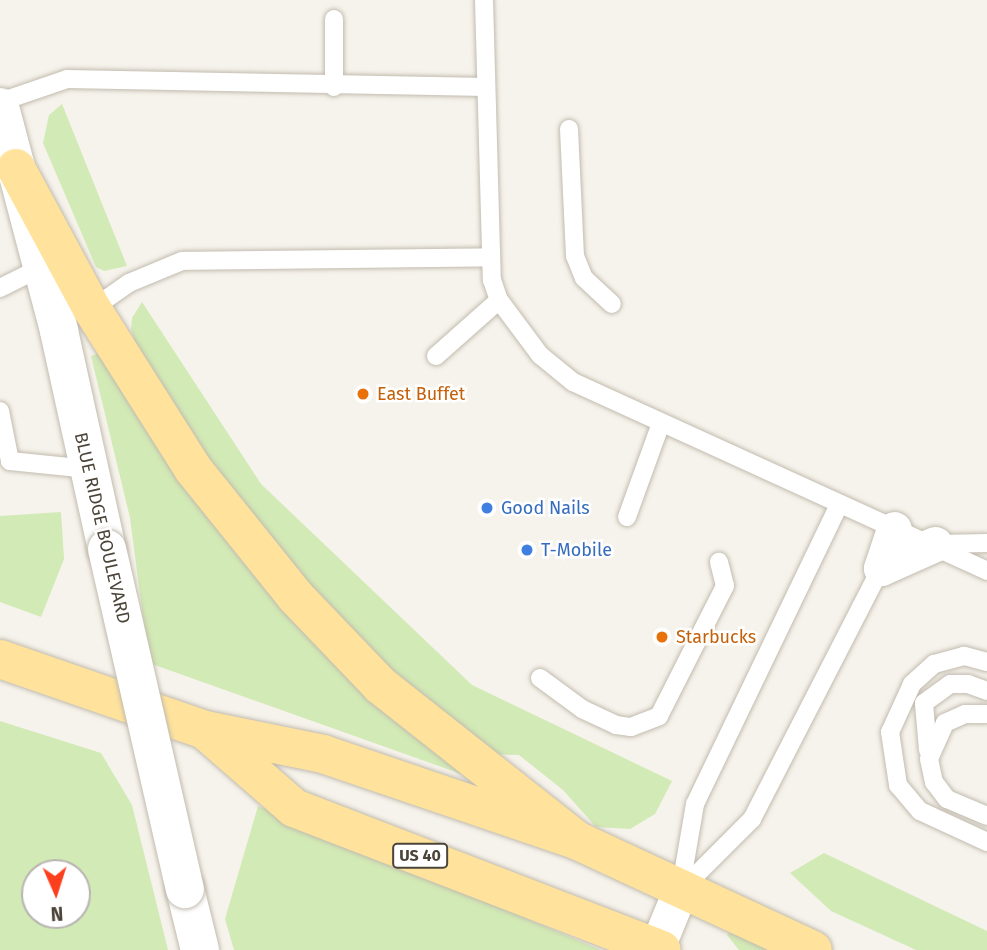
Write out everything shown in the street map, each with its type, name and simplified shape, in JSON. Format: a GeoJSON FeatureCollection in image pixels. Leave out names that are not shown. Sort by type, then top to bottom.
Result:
{"type":"FeatureCollection","features":[{"type":"Feature","properties":{"kind":"main road"},"geometry":{"type":"LineString","coordinates":[[16,168],[92,309],[193,469],[296,597],[380,685],[576,840]]}},
{"type":"Feature","properties":{"kind":"main road","name":"US 40"},"geometry":{"type":"LineString","coordinates":[[0,659],[205,730],[323,754],[576,840],[680,891],[813,950]]}},
{"type":"Feature","properties":{"kind":"main road","name":"US 40"},"geometry":{"type":"LineString","coordinates":[[205,730],[294,808],[660,949]]}},
{"type":"Feature","properties":{"kind":"street","name":"BLUE RIDGE BOULEVARD"},"geometry":{"type":"LineString","coordinates":[[0,105],[42,267],[200,950]]}},
{"type":"Feature","properties":{"kind":"street"},"geometry":{"type":"LineString","coordinates":[[881,568],[894,529]]}},
{"type":"Feature","properties":{"kind":"street"},"geometry":{"type":"LineString","coordinates":[[881,568],[935,544]]}},
{"type":"Feature","properties":{"kind":"street"},"geometry":{"type":"LineString","coordinates":[[660,949],[680,891]]}},
{"type":"Feature","properties":{"kind":"lane"},"geometry":{"type":"LineString","coordinates":[[484,0],[490,257],[499,300],[540,355],[573,382],[839,505],[935,544],[987,571]]}},
{"type":"Feature","properties":{"kind":"lane"},"geometry":{"type":"LineString","coordinates":[[334,19],[334,87]]}},
{"type":"Feature","properties":{"kind":"lane"},"geometry":{"type":"LineString","coordinates":[[0,105],[66,79],[334,87],[486,87]]}},
{"type":"Feature","properties":{"kind":"lane"},"geometry":{"type":"LineString","coordinates":[[569,128],[575,256],[584,278],[612,304]]}},
{"type":"Feature","properties":{"kind":"lane"},"geometry":{"type":"LineString","coordinates":[[92,309],[130,283],[182,261],[490,257]]}},
{"type":"Feature","properties":{"kind":"lane"},"geometry":{"type":"LineString","coordinates":[[0,288],[42,267]]}},
{"type":"Feature","properties":{"kind":"lane"},"geometry":{"type":"LineString","coordinates":[[436,356],[499,300]]}},
{"type":"Feature","properties":{"kind":"lane"},"geometry":{"type":"LineString","coordinates":[[0,411],[10,461],[89,469]]}},
{"type":"Feature","properties":{"kind":"lane"},"geometry":{"type":"LineString","coordinates":[[627,517],[661,423]]}},
{"type":"Feature","properties":{"kind":"lane"},"geometry":{"type":"LineString","coordinates":[[680,891],[695,804],[839,505]]}},
{"type":"Feature","properties":{"kind":"lane"},"geometry":{"type":"LineString","coordinates":[[935,544],[987,543]]}},
{"type":"Feature","properties":{"kind":"lane"},"geometry":{"type":"LineString","coordinates":[[540,678],[582,709],[616,725],[631,727],[659,716],[725,586],[719,562]]}},
{"type":"Feature","properties":{"kind":"lane"},"geometry":{"type":"LineString","coordinates":[[680,891],[752,819],[881,568]]}},
{"type":"Feature","properties":{"kind":"lane"},"geometry":{"type":"LineString","coordinates":[[987,662],[964,656],[934,664],[912,684],[890,732],[898,785],[920,811],[987,842]]}},
{"type":"Feature","properties":{"kind":"lane"},"geometry":{"type":"LineString","coordinates":[[987,691],[968,684],[950,684],[924,703],[934,782],[947,799],[987,817]]}},
{"type":"Feature","properties":{"kind":"lane"},"geometry":{"type":"LineString","coordinates":[[929,759],[945,723],[965,714],[987,714]]}},
{"type":"Feature","properties":{"kind":"green space"},"geometry":{"type":"Polygon","coordinates":[[[62,104],[127,266],[104,271],[96,267],[43,143],[49,115],[62,104]]]}},
{"type":"Feature","properties":{"kind":"green space"},"geometry":{"type":"Polygon","coordinates":[[[142,302],[261,484],[472,685],[672,781],[655,814],[630,829],[596,827],[563,790],[519,755],[488,754],[359,644],[241,510],[139,353],[131,330],[132,318],[142,302]]]}},
{"type":"Feature","properties":{"kind":"green space"},"geometry":{"type":"Polygon","coordinates":[[[104,351],[464,775],[149,663],[130,518],[91,356],[104,351]]]}},
{"type":"Feature","properties":{"kind":"green space"},"geometry":{"type":"Polygon","coordinates":[[[61,512],[64,559],[41,617],[0,602],[0,516],[61,512]]]}},
{"type":"Feature","properties":{"kind":"green space"},"geometry":{"type":"Polygon","coordinates":[[[0,721],[101,753],[132,805],[168,950],[0,950],[0,721]]]}},
{"type":"Feature","properties":{"kind":"green space"},"geometry":{"type":"Polygon","coordinates":[[[258,806],[601,950],[234,950],[225,919],[258,806]]]}},
{"type":"Feature","properties":{"kind":"green space"},"geometry":{"type":"Polygon","coordinates":[[[824,853],[987,931],[987,950],[916,950],[831,911],[790,873],[824,853]]]}},
{"type":"Feature","properties":{"kind":"green space"},"geometry":{"type":"Polygon","coordinates":[[[730,931],[776,950],[739,950],[727,935],[730,931]]]}},
{"type":"Feature","properties":{"kind":"place","name":"East Buffet"},"geometry":{"type":"Point","coordinates":[363,394]}},
{"type":"Feature","properties":{"kind":"place","name":"Good Nails"},"geometry":{"type":"Point","coordinates":[487,508]}},
{"type":"Feature","properties":{"kind":"place","name":"T-Mobile"},"geometry":{"type":"Point","coordinates":[527,550]}},
{"type":"Feature","properties":{"kind":"place","name":"Starbucks"},"geometry":{"type":"Point","coordinates":[662,637]}}]}
